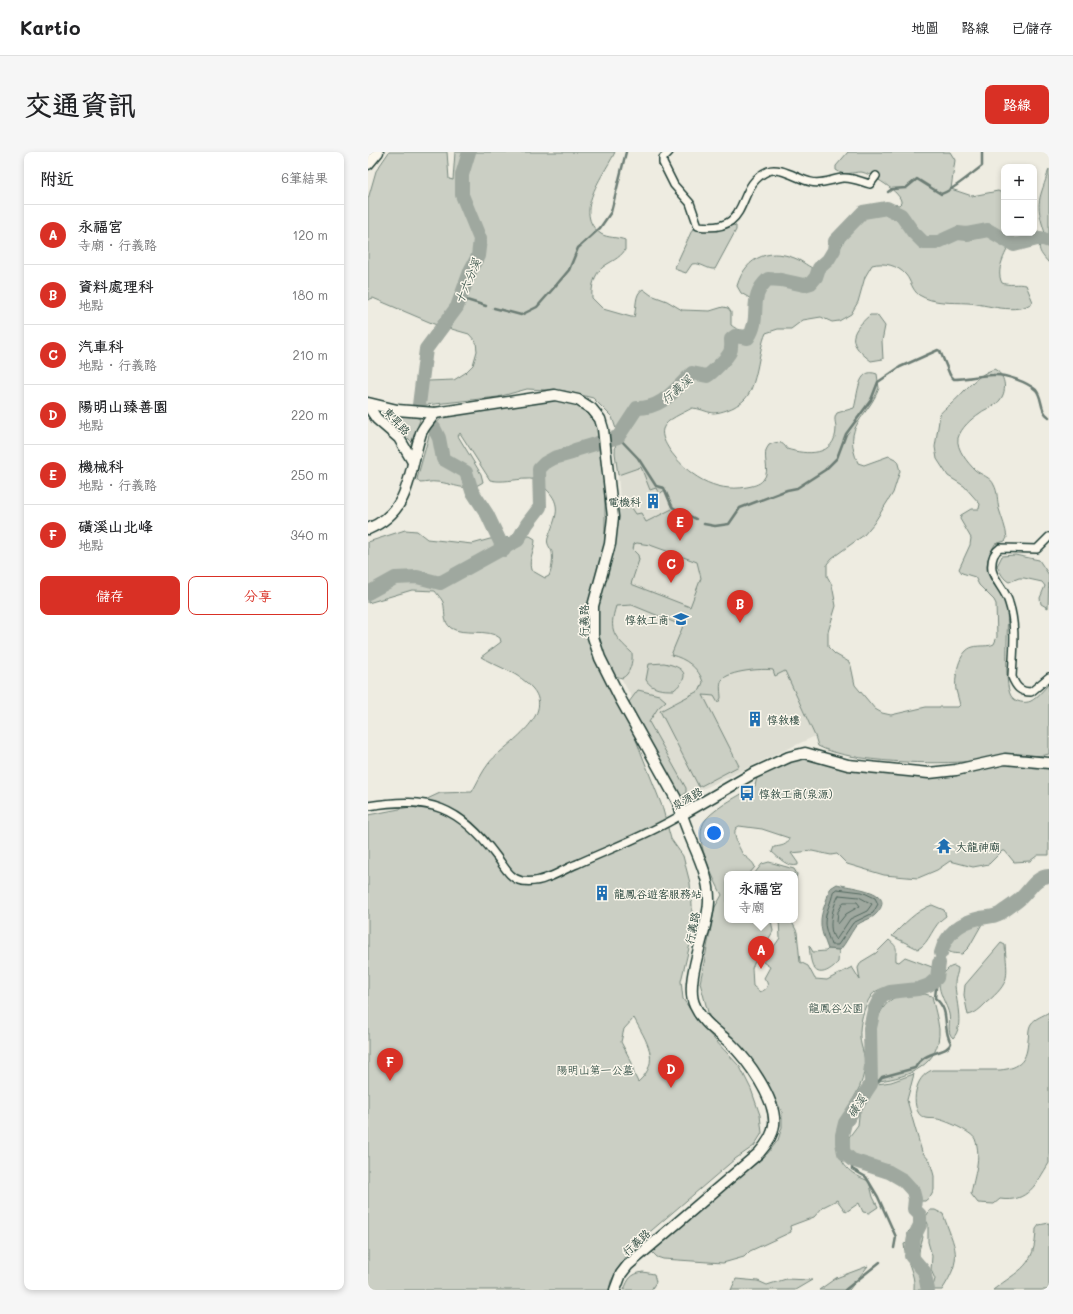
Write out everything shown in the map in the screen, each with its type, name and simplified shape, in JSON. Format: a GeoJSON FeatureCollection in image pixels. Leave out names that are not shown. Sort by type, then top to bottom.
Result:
{"type":"FeatureCollection","features":[{"type":"Feature","properties":{"kind":"street"},"geometry":{"type":"LineString","coordinates":[[368,164],[378,152]]}},
{"type":"Feature","properties":{"kind":"street"},"geometry":{"type":"LineString","coordinates":[[669,152],[663,158],[663,163],[674,184],[690,204],[698,226],[703,227],[729,223],[738,215],[747,191],[767,171],[779,169],[793,177],[812,182],[824,183],[845,178],[870,184],[876,176]]}},
{"type":"Feature","properties":{"kind":"street","name":"行義路"},"geometry":{"type":"LineString","coordinates":[[435,413],[555,395],[578,400],[592,409],[600,419],[604,434],[605,455],[611,484],[613,517],[610,544],[593,606],[593,637],[600,658],[679,804],[681,815],[704,874],[709,900],[704,934],[692,977],[694,1005],[706,1022],[731,1044],[750,1065],[766,1092],[774,1118],[771,1136],[762,1150],[628,1265],[621,1274],[615,1290]]}},
{"type":"Feature","properties":{"kind":"street"},"geometry":{"type":"LineString","coordinates":[[368,403],[397,410],[435,413],[422,432],[413,462],[408,487],[399,504],[385,519],[368,529]]}},
{"type":"Feature","properties":{"kind":"street","name":"東昇路"},"geometry":{"type":"LineString","coordinates":[[368,406],[377,419],[399,438],[413,462]]}},
{"type":"Feature","properties":{"kind":"street"},"geometry":{"type":"LineString","coordinates":[[1049,537],[1037,549],[1000,548],[994,554],[992,562],[992,570],[1009,601],[1012,615],[1014,630],[1012,677],[1015,684],[1020,690],[1031,692],[1049,677]]}},
{"type":"Feature","properties":{"kind":"street","name":"泉源路"},"geometry":{"type":"LineString","coordinates":[[368,806],[423,803],[441,807],[457,816],[483,839],[509,874],[522,881],[529,881],[548,878],[628,842],[681,815],[752,774],[789,757],[804,754],[848,764],[929,773],[956,770],[1005,759],[1049,763]]}},
{"type":"Feature","properties":{"kind":"shaded area","name":"惇敘工商"},"geometry":{"type":"Polygon","coordinates":[[[664,460],[785,671],[815,736],[686,797],[602,643],[622,522],[618,475],[664,460]]]}},
{"type":"Feature","properties":{"kind":"green space"},"geometry":{"type":"Polygon","coordinates":[[[389,152],[447,152],[449,179],[453,180],[455,152],[615,152],[593,193],[589,215],[593,225],[601,234],[625,240],[625,250],[618,258],[603,267],[597,273],[592,290],[592,298],[603,309],[634,317],[637,297],[643,289],[651,295],[667,301],[682,310],[710,311],[723,307],[728,308],[731,312],[731,325],[743,330],[751,328],[758,303],[741,293],[737,286],[741,275],[753,261],[761,256],[779,254],[799,260],[814,269],[825,269],[834,258],[853,224],[861,214],[870,207],[882,204],[899,205],[901,203],[897,194],[892,189],[871,176],[861,172],[848,174],[836,170],[836,166],[848,152],[950,152],[955,160],[951,189],[972,196],[998,191],[1001,192],[1001,236],[1014,236],[1003,258],[1000,277],[1002,283],[1026,285],[1033,302],[1026,306],[1010,309],[968,303],[931,300],[919,295],[913,288],[906,275],[899,269],[885,264],[872,265],[865,277],[858,302],[851,314],[839,321],[832,322],[821,317],[803,320],[791,329],[778,329],[766,333],[763,340],[755,378],[749,394],[744,400],[734,407],[713,413],[692,408],[668,422],[663,429],[663,434],[664,440],[676,458],[684,467],[702,480],[723,487],[735,488],[753,486],[761,482],[765,476],[766,453],[769,445],[780,442],[787,449],[811,453],[826,449],[835,437],[835,419],[837,413],[854,408],[862,378],[866,374],[877,374],[879,388],[854,430],[854,450],[858,463],[864,465],[889,456],[897,460],[900,471],[893,493],[874,523],[864,535],[832,558],[827,564],[827,576],[832,585],[836,606],[828,632],[828,647],[835,654],[849,662],[855,685],[875,709],[882,713],[891,715],[926,707],[958,707],[960,705],[956,690],[956,678],[958,665],[964,653],[968,649],[976,646],[994,644],[997,637],[996,604],[979,585],[975,577],[962,573],[959,569],[970,545],[971,538],[960,519],[961,515],[971,509],[979,509],[980,504],[964,486],[948,476],[937,459],[935,447],[940,414],[975,380],[994,369],[998,371],[1003,378],[1005,387],[1000,400],[996,404],[982,411],[967,424],[959,434],[958,442],[966,460],[975,470],[993,482],[996,491],[1007,538],[1005,541],[995,544],[989,556],[987,566],[990,579],[1004,600],[1007,610],[1007,679],[1009,689],[1013,698],[1020,702],[1026,702],[1036,698],[1049,684],[1049,754],[1040,756],[1013,754],[979,760],[938,763],[871,759],[832,752],[818,746],[815,736],[785,671],[775,676],[773,670],[762,669],[738,672],[731,674],[722,680],[720,687],[721,698],[718,703],[714,696],[703,695],[739,766],[699,787],[660,711],[700,690],[703,682],[698,672],[691,664],[671,655],[683,626],[632,605],[616,606],[613,622],[614,632],[632,653],[630,667],[627,674],[622,678],[615,676],[597,641],[599,599],[618,503],[623,500],[628,502],[636,514],[641,513],[646,522],[674,508],[665,490],[659,494],[656,488],[650,490],[641,467],[618,475],[615,453],[616,429],[612,417],[593,398],[565,391],[527,389],[498,397],[426,405],[423,404],[428,381],[454,380],[465,373],[473,365],[477,351],[476,342],[469,334],[434,324],[373,298],[368,300],[368,199],[376,171],[389,152]],[[634,544],[633,550],[638,555],[639,560],[631,584],[690,607],[701,578],[697,562],[650,545],[634,544]]]}},
{"type":"Feature","properties":{"kind":"green space"},"geometry":{"type":"Polygon","coordinates":[[[1049,169],[1049,263],[1042,255],[1039,245],[1045,233],[1039,206],[1041,194],[1049,169]]]}},
{"type":"Feature","properties":{"kind":"green space"},"geometry":{"type":"Polygon","coordinates":[[[733,225],[736,226],[736,230],[715,269],[692,264],[686,273],[677,270],[675,267],[693,228],[708,229],[733,225]]]}},
{"type":"Feature","properties":{"kind":"green space"},"geometry":{"type":"Polygon","coordinates":[[[870,315],[877,315],[885,326],[882,341],[883,359],[871,361],[858,349],[854,339],[854,334],[857,328],[870,315]]]}},
{"type":"Feature","properties":{"kind":"green space","name":"陽明山第一公墓"},"geometry":{"type":"Polygon","coordinates":[[[558,398],[576,403],[592,413],[600,421],[605,489],[605,542],[591,641],[634,735],[662,806],[671,839],[683,856],[690,883],[692,905],[691,940],[681,981],[683,999],[702,1026],[740,1067],[751,1089],[760,1115],[762,1133],[754,1146],[735,1159],[638,1242],[623,1261],[611,1281],[609,1290],[368,1290],[368,815],[410,807],[440,793],[472,792],[489,763],[533,720],[538,710],[538,700],[533,689],[528,683],[481,657],[501,642],[500,638],[489,633],[462,632],[451,628],[445,619],[443,602],[435,591],[412,590],[368,603],[368,542],[405,530],[417,531],[427,539],[472,544],[490,539],[530,536],[535,539],[530,562],[531,570],[545,578],[549,576],[552,561],[552,552],[548,544],[548,540],[555,518],[556,506],[551,494],[541,484],[532,479],[499,481],[490,480],[460,433],[458,436],[481,474],[483,482],[465,488],[435,482],[420,483],[417,479],[431,428],[445,415],[558,398]],[[634,1018],[624,1029],[621,1042],[632,1063],[634,1074],[638,1082],[645,1074],[649,1066],[650,1051],[634,1018]]]}},
{"type":"Feature","properties":{"kind":"green space"},"geometry":{"type":"Polygon","coordinates":[[[381,411],[419,418],[420,420],[412,442],[381,411]]]}},
{"type":"Feature","properties":{"kind":"green space"},"geometry":{"type":"Polygon","coordinates":[[[1015,555],[1039,560],[1049,575],[1048,608],[1041,604],[1040,598],[1045,586],[1042,582],[1019,578],[1009,582],[1002,575],[997,566],[1002,556],[1015,555]]]}},
{"type":"Feature","properties":{"kind":"green space"},"geometry":{"type":"Polygon","coordinates":[[[664,663],[677,667],[683,672],[683,680],[674,690],[655,688],[646,680],[649,664],[664,663]]]}},
{"type":"Feature","properties":{"kind":"green space"},"geometry":{"type":"Polygon","coordinates":[[[638,690],[659,695],[666,701],[658,708],[649,722],[686,788],[686,793],[679,798],[675,796],[629,702],[638,690]]]}},
{"type":"Feature","properties":{"kind":"green space","name":"龍鳳谷公園"},"geometry":{"type":"Polygon","coordinates":[[[807,758],[902,774],[996,764],[1027,765],[1049,768],[1049,855],[1038,855],[1030,861],[1014,862],[1005,851],[1002,851],[989,864],[973,867],[950,861],[937,870],[918,878],[884,875],[847,864],[837,854],[831,855],[812,851],[791,853],[798,863],[798,865],[794,866],[787,864],[772,852],[774,847],[787,843],[789,838],[762,829],[739,826],[736,828],[735,837],[742,853],[753,863],[755,867],[752,871],[724,871],[724,923],[772,923],[773,931],[752,968],[753,986],[760,992],[765,990],[767,986],[764,978],[770,967],[763,962],[780,938],[779,923],[792,923],[797,932],[800,962],[808,966],[815,979],[827,980],[852,967],[860,980],[858,968],[861,962],[876,953],[889,940],[896,947],[896,961],[899,962],[905,957],[932,967],[934,971],[928,980],[920,986],[877,991],[868,1000],[862,1016],[860,1037],[864,1057],[864,1072],[860,1087],[845,1113],[838,1129],[839,1148],[842,1160],[848,1169],[869,1181],[873,1197],[878,1207],[869,1213],[863,1212],[859,1203],[846,1212],[837,1200],[823,1207],[814,1217],[790,1226],[791,1232],[750,1251],[744,1257],[723,1263],[663,1259],[657,1257],[651,1251],[768,1153],[778,1140],[782,1127],[782,1112],[761,1072],[709,1016],[700,983],[715,907],[722,895],[705,857],[701,836],[702,827],[706,819],[717,809],[755,786],[757,777],[769,770],[807,758]]]}},
{"type":"Feature","properties":{"kind":"green space"},"geometry":{"type":"Polygon","coordinates":[[[769,862],[794,869],[795,871],[756,871],[762,864],[769,862]]]}},
{"type":"Feature","properties":{"kind":"green space"},"geometry":{"type":"Polygon","coordinates":[[[932,905],[944,910],[946,916],[937,924],[922,946],[918,949],[892,936],[916,914],[932,905]]]}},
{"type":"Feature","properties":{"kind":"green space"},"geometry":{"type":"Polygon","coordinates":[[[975,924],[982,924],[969,947],[962,954],[948,951],[949,939],[955,932],[975,924]]]}},
{"type":"Feature","properties":{"kind":"green space"},"geometry":{"type":"Polygon","coordinates":[[[1001,943],[1005,945],[1007,964],[1007,972],[1004,983],[994,996],[980,1009],[968,1015],[964,995],[965,985],[1001,943]]]}},
{"type":"Feature","properties":{"kind":"green space"},"geometry":{"type":"Polygon","coordinates":[[[809,945],[813,952],[826,951],[828,949],[839,950],[838,962],[826,971],[817,971],[814,968],[810,957],[809,945]]]}},
{"type":"Feature","properties":{"kind":"green space"},"geometry":{"type":"Polygon","coordinates":[[[954,966],[958,968],[955,989],[959,1020],[957,1033],[953,1038],[949,1030],[949,1014],[939,983],[944,973],[954,966]]]}},
{"type":"Feature","properties":{"kind":"green space"},"geometry":{"type":"Polygon","coordinates":[[[925,994],[932,996],[939,1029],[935,1052],[921,1067],[912,1072],[879,1081],[875,1078],[873,1047],[879,1015],[885,1006],[896,997],[925,994]]]}},
{"type":"Feature","properties":{"kind":"green space"},"geometry":{"type":"Polygon","coordinates":[[[1049,1012],[1049,1163],[1035,1185],[1024,1195],[1018,1198],[1000,1199],[994,1204],[978,1203],[971,1194],[978,1160],[975,1139],[969,1133],[952,1124],[941,1120],[926,1118],[919,1114],[915,1103],[915,1095],[918,1084],[921,1078],[932,1070],[1000,1070],[1018,1065],[1022,1062],[1026,1053],[1031,1024],[1049,1012]]]}},
{"type":"Feature","properties":{"kind":"green space"},"geometry":{"type":"Polygon","coordinates":[[[914,1074],[907,1100],[922,1152],[930,1161],[934,1176],[934,1190],[931,1196],[925,1201],[918,1201],[913,1196],[903,1176],[852,1157],[849,1149],[849,1137],[858,1125],[860,1107],[869,1099],[877,1084],[891,1082],[914,1074]]]}},
{"type":"Feature","properties":{"kind":"green space"},"geometry":{"type":"Polygon","coordinates":[[[930,1210],[935,1210],[943,1214],[954,1244],[955,1260],[953,1269],[942,1290],[932,1290],[935,1279],[931,1270],[932,1256],[928,1242],[928,1224],[925,1218],[930,1210]]]}},
{"type":"Feature","properties":{"kind":"green space"},"geometry":{"type":"Polygon","coordinates":[[[1049,1223],[1049,1290],[993,1290],[1024,1266],[1033,1252],[1036,1229],[1039,1225],[1049,1223]]]}},
{"type":"Feature","properties":{"kind":"green space"},"geometry":{"type":"Polygon","coordinates":[[[912,1228],[919,1230],[923,1237],[919,1249],[919,1256],[931,1290],[914,1290],[912,1272],[906,1256],[904,1244],[907,1243],[908,1232],[912,1228]]]}},
{"type":"Feature","properties":{"kind":"green space"},"geometry":{"type":"Polygon","coordinates":[[[868,1266],[849,1290],[819,1290],[836,1278],[868,1266]]]}},
{"type":"Feature","properties":{"kind":"green space"},"geometry":{"type":"Polygon","coordinates":[[[643,1272],[654,1274],[656,1282],[651,1290],[624,1290],[630,1278],[643,1272]]]}},
{"type":"Feature","properties":{"kind":"green space"},"geometry":{"type":"Polygon","coordinates":[[[736,1279],[758,1281],[767,1285],[786,1279],[812,1280],[795,1290],[731,1290],[736,1279]]]}},
{"type":"Feature","properties":{"kind":"water"},"geometry":{"type":"Polygon","coordinates":[[[837,884],[870,892],[877,895],[881,900],[881,906],[876,914],[855,927],[840,950],[828,949],[822,933],[821,924],[829,889],[837,884]]]}},
{"type":"Feature","properties":{"kind":"waterway","name":"十六分溪"},"geometry":{"type":"LineString","coordinates":[[419,405],[426,349],[457,307],[471,269],[478,256],[480,239],[462,195],[462,175],[469,152]]}},
{"type":"Feature","properties":{"kind":"waterway"},"geometry":{"type":"LineString","coordinates":[[494,308],[521,315],[537,307],[569,270],[578,248],[600,228],[611,212],[626,152]]}},
{"type":"Feature","properties":{"kind":"waterway"},"geometry":{"type":"LineString","coordinates":[[888,192],[892,189],[906,188],[917,179],[941,194],[956,186],[982,166],[982,152]]}},
{"type":"Feature","properties":{"kind":"waterway","name":"行義溪"},"geometry":{"type":"LineString","coordinates":[[368,593],[395,578],[417,577],[440,583],[518,540],[527,524],[540,507],[539,469],[545,463],[554,458],[572,453],[575,450],[618,437],[637,408],[654,405],[668,397],[692,373],[707,376],[720,365],[729,354],[731,349],[731,339],[735,336],[748,338],[752,330],[756,301],[761,286],[768,279],[804,285],[811,283],[816,277],[819,268],[828,260],[834,250],[835,241],[863,212],[887,208],[901,215],[913,232],[924,243],[936,243],[958,233],[967,234],[988,230],[1014,245],[1041,238],[1049,241]]}},
{"type":"Feature","properties":{"kind":"waterway"},"geometry":{"type":"LineString","coordinates":[[460,298],[486,306]]}},
{"type":"Feature","properties":{"kind":"waterway"},"geometry":{"type":"LineString","coordinates":[[704,524],[715,526],[729,524],[740,508],[787,490],[797,488],[825,470],[837,458],[846,434],[871,400],[878,382],[900,367],[938,350],[940,351],[950,375],[954,379],[998,375],[1016,379],[1032,387],[1038,393],[1042,407],[1049,417]]}},
{"type":"Feature","properties":{"kind":"waterway","name":"十六分溪"},"geometry":{"type":"LineString","coordinates":[[434,428],[439,438],[443,459],[466,472],[472,491],[487,514],[504,550]]}},
{"type":"Feature","properties":{"kind":"waterway"},"geometry":{"type":"LineString","coordinates":[[618,437],[638,458],[656,486],[664,488],[672,507],[696,519]]}},
{"type":"Feature","properties":{"kind":"waterway","name":"磺溪"},"geometry":{"type":"LineString","coordinates":[[941,953],[943,946],[955,930],[967,922],[1001,913],[1019,900],[1036,881],[1049,876]]}},
{"type":"Feature","properties":{"kind":"waterway","name":"磺溪"},"geometry":{"type":"LineString","coordinates":[[928,1290],[924,1271],[911,1256],[914,1237],[920,1225],[920,1215],[914,1209],[915,1199],[913,1191],[903,1180],[889,1172],[852,1160],[844,1153],[842,1135],[845,1123],[871,1084],[870,1028],[874,1010],[879,1000],[883,995],[890,992],[918,989],[929,985],[937,978],[939,963]]}},
{"type":"Feature","properties":{"kind":"waterway"},"geometry":{"type":"LineString","coordinates":[[871,1084],[878,1082],[882,1077],[915,1068],[924,1058],[949,1047],[951,1043],[948,1037],[945,1014],[940,1003],[935,998],[937,978]]}},
{"type":"Feature","properties":{"kind":"waterway"},"geometry":{"type":"LineString","coordinates":[[852,1160],[852,1169],[866,1177],[878,1197],[896,1237],[894,1248]]}},
{"type":"Feature","properties":{"kind":"waterway"},"geometry":{"type":"LineString","coordinates":[[845,1290],[880,1262]]}},
{"type":"Feature","properties":{"kind":"place","name":"電機科"},"geometry":{"type":"Point","coordinates":[653,501]}},
{"type":"Feature","properties":{"kind":"place","name":"機械科"},"geometry":{"type":"Point","coordinates":[680,541]}},
{"type":"Feature","properties":{"kind":"place","name":"汽車科"},"geometry":{"type":"Point","coordinates":[671,583]}},
{"type":"Feature","properties":{"kind":"place","name":"惇敘工商"},"geometry":{"type":"Point","coordinates":[681,619]}},
{"type":"Feature","properties":{"kind":"place","name":"資料處理科"},"geometry":{"type":"Point","coordinates":[740,623]}},
{"type":"Feature","properties":{"kind":"place","name":"惇敘樓"},"geometry":{"type":"Point","coordinates":[755,719]}},
{"type":"Feature","properties":{"kind":"place","name":"惇敘工商(泉源)"},"geometry":{"type":"Point","coordinates":[747,793]}},
{"type":"Feature","properties":{"kind":"place","name":"大龍神廟"},"geometry":{"type":"Point","coordinates":[944,846]}},
{"type":"Feature","properties":{"kind":"place","name":"龍鳳谷遊客服務站"},"geometry":{"type":"Point","coordinates":[602,893]}},
{"type":"Feature","properties":{"kind":"place","name":"永福宮"},"geometry":{"type":"Point","coordinates":[761,969]}},
{"type":"Feature","properties":{"kind":"place","name":"磺溪山北峰"},"geometry":{"type":"Point","coordinates":[390,1081]}},
{"type":"Feature","properties":{"kind":"place","name":"陽明山臻善園"},"geometry":{"type":"Point","coordinates":[671,1088]}}]}
